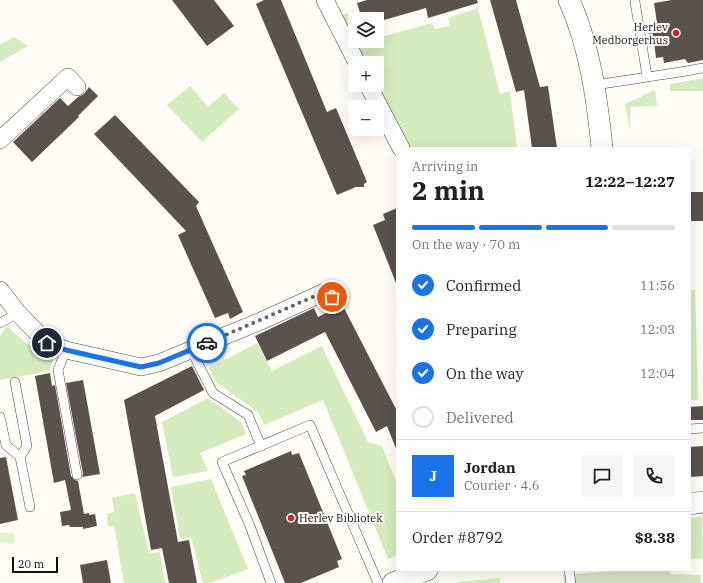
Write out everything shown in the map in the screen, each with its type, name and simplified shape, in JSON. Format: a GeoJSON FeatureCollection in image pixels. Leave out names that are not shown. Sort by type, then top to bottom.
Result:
{"type":"FeatureCollection","features":[{"type":"Feature","properties":{"kind":"street"},"geometry":{"type":"LineString","coordinates":[[324,0],[353,56]]}},
{"type":"Feature","properties":{"kind":"street"},"geometry":{"type":"LineString","coordinates":[[570,0],[584,43],[594,85],[602,147]]}},
{"type":"Feature","properties":{"kind":"street"},"geometry":{"type":"LineString","coordinates":[[0,140],[68,77],[77,87]]}},
{"type":"Feature","properties":{"kind":"street"},"geometry":{"type":"LineString","coordinates":[[372,92],[400,147]]}},
{"type":"Feature","properties":{"kind":"street"},"geometry":{"type":"LineString","coordinates":[[0,290],[18,313],[47,343],[66,350],[141,367],[159,363],[191,350],[329,290],[334,301]]}},
{"type":"Feature","properties":{"kind":"street"},"geometry":{"type":"LineString","coordinates":[[691,504],[703,502]]}},
{"type":"Feature","properties":{"kind":"street"},"geometry":{"type":"LineString","coordinates":[[393,583],[424,571]]}},
{"type":"Feature","properties":{"kind":"lane"},"geometry":{"type":"LineString","coordinates":[[635,2],[648,76]]}},
{"type":"Feature","properties":{"kind":"lane"},"geometry":{"type":"LineString","coordinates":[[594,85],[648,76],[661,76],[703,68]]}},
{"type":"Feature","properties":{"kind":"lane"},"geometry":{"type":"LineString","coordinates":[[0,323],[18,313]]}},
{"type":"Feature","properties":{"kind":"lane"},"geometry":{"type":"LineString","coordinates":[[66,350],[58,370],[77,475]]}},
{"type":"Feature","properties":{"kind":"lane"},"geometry":{"type":"LineString","coordinates":[[191,350],[213,393],[248,415],[261,446]]}},
{"type":"Feature","properties":{"kind":"lane"},"geometry":{"type":"LineString","coordinates":[[15,382],[27,446],[20,458]]}},
{"type":"Feature","properties":{"kind":"lane"},"geometry":{"type":"LineString","coordinates":[[0,417],[6,445],[20,458],[30,507]]}},
{"type":"Feature","properties":{"kind":"lane"},"geometry":{"type":"LineString","coordinates":[[271,583],[260,552],[222,462],[310,425],[378,583]]}},
{"type":"Feature","properties":{"kind":"lane"},"geometry":{"type":"LineString","coordinates":[[691,429],[703,428]]}},
{"type":"Feature","properties":{"kind":"lane"},"geometry":{"type":"LineString","coordinates":[[570,571],[571,583]]}},
{"type":"Feature","properties":{"kind":"green space"},"geometry":{"type":"Polygon","coordinates":[[[478,8],[500,94],[510,91],[517,147],[407,147],[380,92],[384,92],[384,56],[358,56],[354,48],[384,48],[384,36],[432,23],[435,29],[450,26],[448,18],[478,8]]]}},
{"type":"Feature","properties":{"kind":"green space"},"geometry":{"type":"Polygon","coordinates":[[[348,13],[348,36],[338,17],[348,13]]]}},
{"type":"Feature","properties":{"kind":"green space"},"geometry":{"type":"Polygon","coordinates":[[[14,37],[28,46],[0,62],[0,45],[14,37]]]}},
{"type":"Feature","properties":{"kind":"green space"},"geometry":{"type":"Polygon","coordinates":[[[703,78],[703,91],[670,91],[670,84],[703,78]]]}},
{"type":"Feature","properties":{"kind":"green space"},"geometry":{"type":"Polygon","coordinates":[[[190,86],[208,107],[224,93],[239,109],[202,142],[167,105],[190,86]]]}},
{"type":"Feature","properties":{"kind":"green space"},"geometry":{"type":"Polygon","coordinates":[[[655,90],[657,106],[630,107],[630,131],[625,104],[655,90]]]}},
{"type":"Feature","properties":{"kind":"green space"},"geometry":{"type":"Polygon","coordinates":[[[691,290],[695,290],[698,400],[691,400],[691,290]]]}},
{"type":"Feature","properties":{"kind":"green space"},"geometry":{"type":"Polygon","coordinates":[[[7,326],[29,345],[53,360],[49,371],[0,380],[0,336],[7,326]]]}},
{"type":"Feature","properties":{"kind":"green space"},"geometry":{"type":"Polygon","coordinates":[[[257,343],[272,371],[322,346],[368,442],[382,446],[396,481],[396,555],[388,559],[323,400],[264,425],[258,412],[217,383],[209,368],[257,343]]]}},
{"type":"Feature","properties":{"kind":"green space"},"geometry":{"type":"Polygon","coordinates":[[[208,398],[241,422],[246,434],[200,453],[208,471],[173,477],[162,422],[208,398]]]}},
{"type":"Feature","properties":{"kind":"green space"},"geometry":{"type":"Polygon","coordinates":[[[211,479],[248,569],[211,583],[203,583],[191,537],[180,539],[171,487],[211,479]]]}},
{"type":"Feature","properties":{"kind":"green space"},"geometry":{"type":"Polygon","coordinates":[[[135,493],[149,553],[160,552],[165,583],[124,583],[114,526],[108,526],[107,514],[114,512],[112,498],[135,493]]]}},
{"type":"Feature","properties":{"kind":"green space"},"geometry":{"type":"Polygon","coordinates":[[[702,516],[703,558],[691,559],[691,518],[702,516]]]}},
{"type":"Feature","properties":{"kind":"green space"},"geometry":{"type":"Polygon","coordinates":[[[0,532],[15,534],[14,544],[0,542],[0,532]]]}},
{"type":"Feature","properties":{"kind":"green space"},"geometry":{"type":"Polygon","coordinates":[[[614,571],[670,571],[670,574],[701,575],[701,583],[564,583],[563,575],[614,571]]]}},
{"type":"Feature","properties":{"kind":"green space"},"geometry":{"type":"Polygon","coordinates":[[[500,578],[500,583],[458,583],[460,582],[500,578]]]}},
{"type":"Feature","properties":{"kind":"building"},"geometry":{"type":"Polygon","coordinates":[[[172,0],[214,0],[234,26],[207,46],[172,0]]]}},
{"type":"Feature","properties":{"kind":"building"},"geometry":{"type":"Polygon","coordinates":[[[264,0],[281,0],[327,112],[336,108],[367,182],[364,184],[364,187],[356,187],[337,195],[256,4],[264,0]]]}},
{"type":"Feature","properties":{"kind":"building"},"geometry":{"type":"Polygon","coordinates":[[[367,0],[477,0],[478,3],[428,18],[426,8],[384,20],[384,12],[360,12],[357,3],[367,0]]]}},
{"type":"Feature","properties":{"kind":"building"},"geometry":{"type":"Polygon","coordinates":[[[490,0],[516,0],[540,87],[548,86],[557,147],[532,147],[524,90],[516,92],[490,0]]]}},
{"type":"Feature","properties":{"kind":"building","name":"Herlev Medborgerhus"},"geometry":{"type":"Polygon","coordinates":[[[672,0],[703,0],[703,60],[688,63],[685,59],[664,63],[663,57],[656,58],[654,42],[650,42],[647,24],[657,23],[654,3],[672,0]]]}},
{"type":"Feature","properties":{"kind":"building"},"geometry":{"type":"Polygon","coordinates":[[[89,87],[98,96],[78,116],[79,117],[32,162],[13,142],[60,98],[68,106],[84,94],[89,87]]]}},
{"type":"Feature","properties":{"kind":"building"},"geometry":{"type":"Polygon","coordinates":[[[115,115],[199,202],[196,206],[243,312],[230,319],[228,313],[215,318],[178,235],[186,231],[94,134],[115,115]]]}},
{"type":"Feature","properties":{"kind":"building"},"geometry":{"type":"Polygon","coordinates":[[[691,192],[703,192],[703,221],[691,221],[691,192]]]}},
{"type":"Feature","properties":{"kind":"building"},"geometry":{"type":"Polygon","coordinates":[[[396,208],[396,283],[373,225],[385,220],[383,214],[396,208]]]}},
{"type":"Feature","properties":{"kind":"building"},"geometry":{"type":"Polygon","coordinates":[[[343,306],[396,409],[396,448],[387,426],[376,432],[325,332],[267,361],[255,336],[314,308],[318,317],[332,310],[338,310],[343,306]]]}},
{"type":"Feature","properties":{"kind":"building"},"geometry":{"type":"Polygon","coordinates":[[[192,366],[204,390],[155,416],[178,542],[189,540],[197,583],[169,583],[162,548],[151,550],[124,400],[192,366]]]}},
{"type":"Feature","properties":{"kind":"building"},"geometry":{"type":"Polygon","coordinates":[[[50,373],[52,386],[55,385],[71,476],[78,481],[84,514],[95,514],[97,526],[83,529],[83,527],[70,527],[69,525],[62,526],[60,512],[71,510],[65,480],[54,483],[35,376],[50,373]]]}},
{"type":"Feature","properties":{"kind":"building"},"geometry":{"type":"Polygon","coordinates":[[[83,380],[100,474],[82,477],[83,474],[66,383],[83,380]]]}},
{"type":"Feature","properties":{"kind":"building"},"geometry":{"type":"Polygon","coordinates":[[[703,406],[703,420],[691,420],[691,407],[703,406]]]}},
{"type":"Feature","properties":{"kind":"building"},"geometry":{"type":"Polygon","coordinates":[[[703,446],[703,476],[691,477],[691,447],[703,446]]]}},
{"type":"Feature","properties":{"kind":"building","name":"Herlev Bibliotek"},"geometry":{"type":"Polygon","coordinates":[[[291,451],[292,455],[299,453],[342,559],[337,561],[339,567],[301,583],[285,583],[242,476],[246,475],[244,471],[291,451]]]}},
{"type":"Feature","properties":{"kind":"building"},"geometry":{"type":"Polygon","coordinates":[[[6,457],[18,520],[0,524],[0,458],[6,457]]]}},
{"type":"Feature","properties":{"kind":"building"},"geometry":{"type":"Polygon","coordinates":[[[107,560],[111,583],[83,583],[80,565],[107,560]]]}},
{"type":"Feature","properties":{"kind":"way so far"},"geometry":{"type":"LineString","coordinates":[[207,343],[261,321],[329,290],[332,297]]}},
{"type":"Feature","properties":{"kind":"place","name":"Herlev Medborgerhus"},"geometry":{"type":"Point","coordinates":[676,33]}},
{"type":"Feature","properties":{"kind":"place","name":"Herlev Bibliotek"},"geometry":{"type":"Point","coordinates":[291,518]}},
{"type":"Feature","properties":{"kind":"route"},"geometry":{"type":"LineString","coordinates":[[47,343],[66,350],[141,367],[159,363],[207,343]]}}]}
